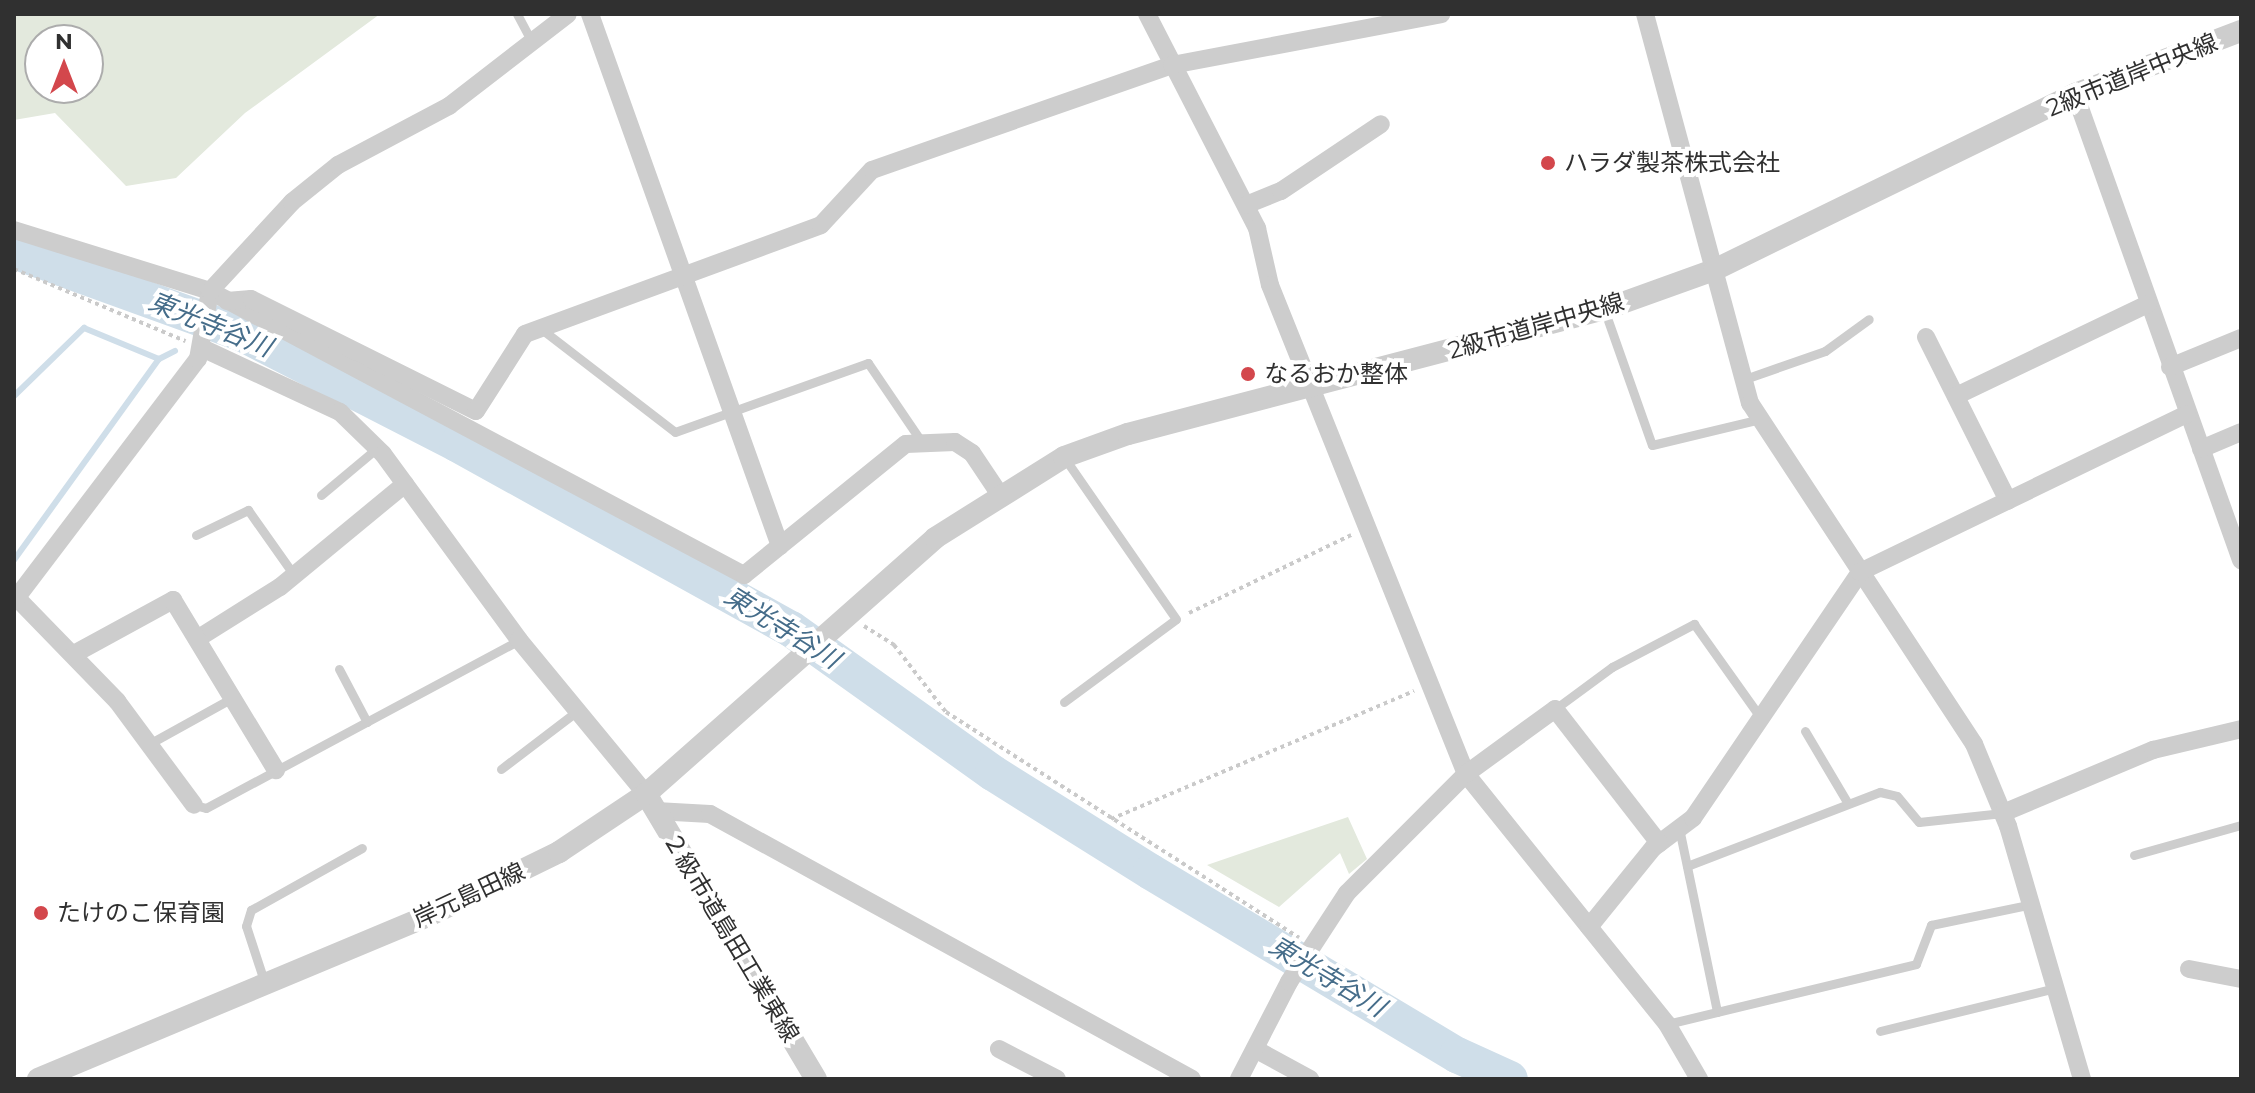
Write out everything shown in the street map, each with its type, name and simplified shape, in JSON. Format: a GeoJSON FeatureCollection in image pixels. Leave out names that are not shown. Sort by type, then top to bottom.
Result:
{"type":"FeatureCollection","features":[{"type":"Feature","properties":{"kind":"street"},"geometry":{"type":"LineString","coordinates":[[194,805],[149,744],[74,654],[15,597],[202,348],[210,291],[292,202],[338,165],[449,106],[568,14]]}},
{"type":"Feature","properties":{"kind":"street"},"geometry":{"type":"LineString","coordinates":[[590,14],[780,546]]}},
{"type":"Feature","properties":{"kind":"street"},"geometry":{"type":"LineString","coordinates":[[1147,14],[1246,205],[1311,387],[1466,774],[1667,1024],[1699,1079]]}},
{"type":"Feature","properties":{"kind":"street"},"geometry":{"type":"LineString","coordinates":[[227,301],[251,299],[476,411],[525,334],[821,225],[872,170],[1172,65],[1441,14]]}},
{"type":"Feature","properties":{"kind":"street"},"geometry":{"type":"LineString","coordinates":[[1645,14],[1742,380],[1760,419],[1974,744],[2003,813],[2082,1079]]}},
{"type":"Feature","properties":{"kind":"street","name":"2級市道岸中央線"},"geometry":{"type":"LineString","coordinates":[[846,618],[998,492],[1064,457],[1604,309],[1714,270],[2075,94],[2241,31]]}},
{"type":"Feature","properties":{"kind":"street"},"geometry":{"type":"LineString","coordinates":[[2075,94],[2241,560]]}},
{"type":"Feature","properties":{"kind":"street"},"geometry":{"type":"LineString","coordinates":[[1246,205],[1281,191],[1381,124]]}},
{"type":"Feature","properties":{"kind":"street"},"geometry":{"type":"LineString","coordinates":[[14,230],[210,291],[744,575],[906,444],[955,442],[972,453],[998,492]]}},
{"type":"Feature","properties":{"kind":"street"},"geometry":{"type":"LineString","coordinates":[[1956,396],[2148,304]]}},
{"type":"Feature","properties":{"kind":"street"},"geometry":{"type":"LineString","coordinates":[[1926,337],[2008,501]]}},
{"type":"Feature","properties":{"kind":"street"},"geometry":{"type":"LineString","coordinates":[[2170,367],[2241,338]]}},
{"type":"Feature","properties":{"kind":"street"},"geometry":{"type":"LineString","coordinates":[[202,348],[340,412],[377,448],[519,640],[651,803],[710,814],[1192,1079]]}},
{"type":"Feature","properties":{"kind":"street"},"geometry":{"type":"LineString","coordinates":[[1589,927],[1659,843],[1679,828],[1860,572],[2187,414]]}},
{"type":"Feature","properties":{"kind":"street"},"geometry":{"type":"LineString","coordinates":[[2201,449],[2241,432]]}},
{"type":"Feature","properties":{"kind":"street"},"geometry":{"type":"LineString","coordinates":[[197,639],[294,575],[405,484]]}},
{"type":"Feature","properties":{"kind":"street"},"geometry":{"type":"LineString","coordinates":[[74,654],[173,600],[276,770]]}},
{"type":"Feature","properties":{"kind":"street","name":"岸元島田線"},"geometry":{"type":"LineString","coordinates":[[38,1079],[506,879],[651,803],[846,618]]}},
{"type":"Feature","properties":{"kind":"street"},"geometry":{"type":"LineString","coordinates":[[1239,1079],[1289,982],[1347,893],[1466,774],[1555,709],[1659,843]]}},
{"type":"Feature","properties":{"kind":"street"},"geometry":{"type":"LineString","coordinates":[[2003,813],[2153,750],[2241,729]]}},
{"type":"Feature","properties":{"kind":"street","name":"２級市道島田工業東線"},"geometry":{"type":"LineString","coordinates":[[651,803],[816,1079]]}},
{"type":"Feature","properties":{"kind":"street"},"geometry":{"type":"LineString","coordinates":[[2189,969],[2241,979]]}},
{"type":"Feature","properties":{"kind":"street"},"geometry":{"type":"LineString","coordinates":[[999,1049],[1057,1079]]}},
{"type":"Feature","properties":{"kind":"street"},"geometry":{"type":"LineString","coordinates":[[1255,1049],[1310,1079]]}},
{"type":"Feature","properties":{"kind":"lane"},"geometry":{"type":"LineString","coordinates":[[517,14],[532,42]]}},
{"type":"Feature","properties":{"kind":"lane"},"geometry":{"type":"LineString","coordinates":[[1604,309],[1652,445],[1760,419]]}},
{"type":"Feature","properties":{"kind":"lane"},"geometry":{"type":"LineString","coordinates":[[1742,380],[1825,351],[1869,319]]}},
{"type":"Feature","properties":{"kind":"lane"},"geometry":{"type":"LineString","coordinates":[[540,328],[675,432],[868,363],[921,441]]}},
{"type":"Feature","properties":{"kind":"lane"},"geometry":{"type":"LineString","coordinates":[[321,495],[377,448]]}},
{"type":"Feature","properties":{"kind":"lane"},"geometry":{"type":"LineString","coordinates":[[1064,457],[1176,619],[1064,702]]}},
{"type":"Feature","properties":{"kind":"lane"},"geometry":{"type":"LineString","coordinates":[[196,535],[248,510],[294,575]]}},
{"type":"Feature","properties":{"kind":"lane"},"geometry":{"type":"LineString","coordinates":[[1555,709],[1612,667],[1694,624],[1760,717]]}},
{"type":"Feature","properties":{"kind":"lane"},"geometry":{"type":"LineString","coordinates":[[194,805],[206,808],[519,640]]}},
{"type":"Feature","properties":{"kind":"lane"},"geometry":{"type":"LineString","coordinates":[[339,669],[367,722]]}},
{"type":"Feature","properties":{"kind":"lane"},"geometry":{"type":"LineString","coordinates":[[149,744],[232,698]]}},
{"type":"Feature","properties":{"kind":"lane"},"geometry":{"type":"LineString","coordinates":[[501,769],[577,711]]}},
{"type":"Feature","properties":{"kind":"lane"},"geometry":{"type":"LineString","coordinates":[[1805,731],[1847,802]]}},
{"type":"Feature","properties":{"kind":"lane"},"geometry":{"type":"LineString","coordinates":[[1687,866],[1847,802],[1880,792],[1897,796],[1919,822],[2003,813]]}},
{"type":"Feature","properties":{"kind":"lane"},"geometry":{"type":"LineString","coordinates":[[2134,855],[2241,825]]}},
{"type":"Feature","properties":{"kind":"lane"},"geometry":{"type":"LineString","coordinates":[[1679,828],[1717,1012]]}},
{"type":"Feature","properties":{"kind":"lane"},"geometry":{"type":"LineString","coordinates":[[265,984],[246,926],[251,910],[362,848]]}},
{"type":"Feature","properties":{"kind":"lane"},"geometry":{"type":"LineString","coordinates":[[1667,1024],[1916,964],[1931,925],[2032,904]]}},
{"type":"Feature","properties":{"kind":"lane"},"geometry":{"type":"LineString","coordinates":[[1880,1031],[2056,987]]}},
{"type":"Feature","properties":{"kind":"path"},"geometry":{"type":"LineString","coordinates":[[14,269],[202,348]]}},
{"type":"Feature","properties":{"kind":"path"},"geometry":{"type":"LineString","coordinates":[[1176,619],[1367,527]]}},
{"type":"Feature","properties":{"kind":"path"},"geometry":{"type":"LineString","coordinates":[[846,618],[894,645],[946,712],[1283,932],[1313,943]]}},
{"type":"Feature","properties":{"kind":"path"},"geometry":{"type":"LineString","coordinates":[[1111,819],[1430,684]]}},
{"type":"Feature","properties":{"kind":"shaded area"},"geometry":{"type":"Polygon","coordinates":[[[14,14],[380,14],[245,113],[176,178],[126,186],[55,113],[14,120],[14,14]]]}},
{"type":"Feature","properties":{"kind":"shaded area"},"geometry":{"type":"Polygon","coordinates":[[[1348,817],[1367,859],[1349,874],[1340,853],[1279,907],[1207,865],[1348,817]]]}},
{"type":"Feature","properties":{"kind":"waterway","name":"東光寺谷川"},"geometry":{"type":"LineString","coordinates":[[14,251],[241,333],[457,444],[791,629],[993,773],[1151,872],[1457,1055],[1510,1079]]}},
{"type":"Feature","properties":{"kind":"waterway"},"geometry":{"type":"LineString","coordinates":[[14,396],[84,328],[159,359]]}},
{"type":"Feature","properties":{"kind":"waterway"},"geometry":{"type":"LineString","coordinates":[[208,336],[227,328]]}},
{"type":"Feature","properties":{"kind":"waterway"},"geometry":{"type":"LineString","coordinates":[[14,560],[159,359],[175,351]]}},
{"type":"Feature","properties":{"kind":"place","name":"ハラダ製茶株式会社"},"geometry":{"type":"Point","coordinates":[1548,163]}},
{"type":"Feature","properties":{"kind":"place","name":"なるおか整体"},"geometry":{"type":"Point","coordinates":[1248,374]}},
{"type":"Feature","properties":{"kind":"place","name":"たけのこ保育園"},"geometry":{"type":"Point","coordinates":[41,913]}}]}
